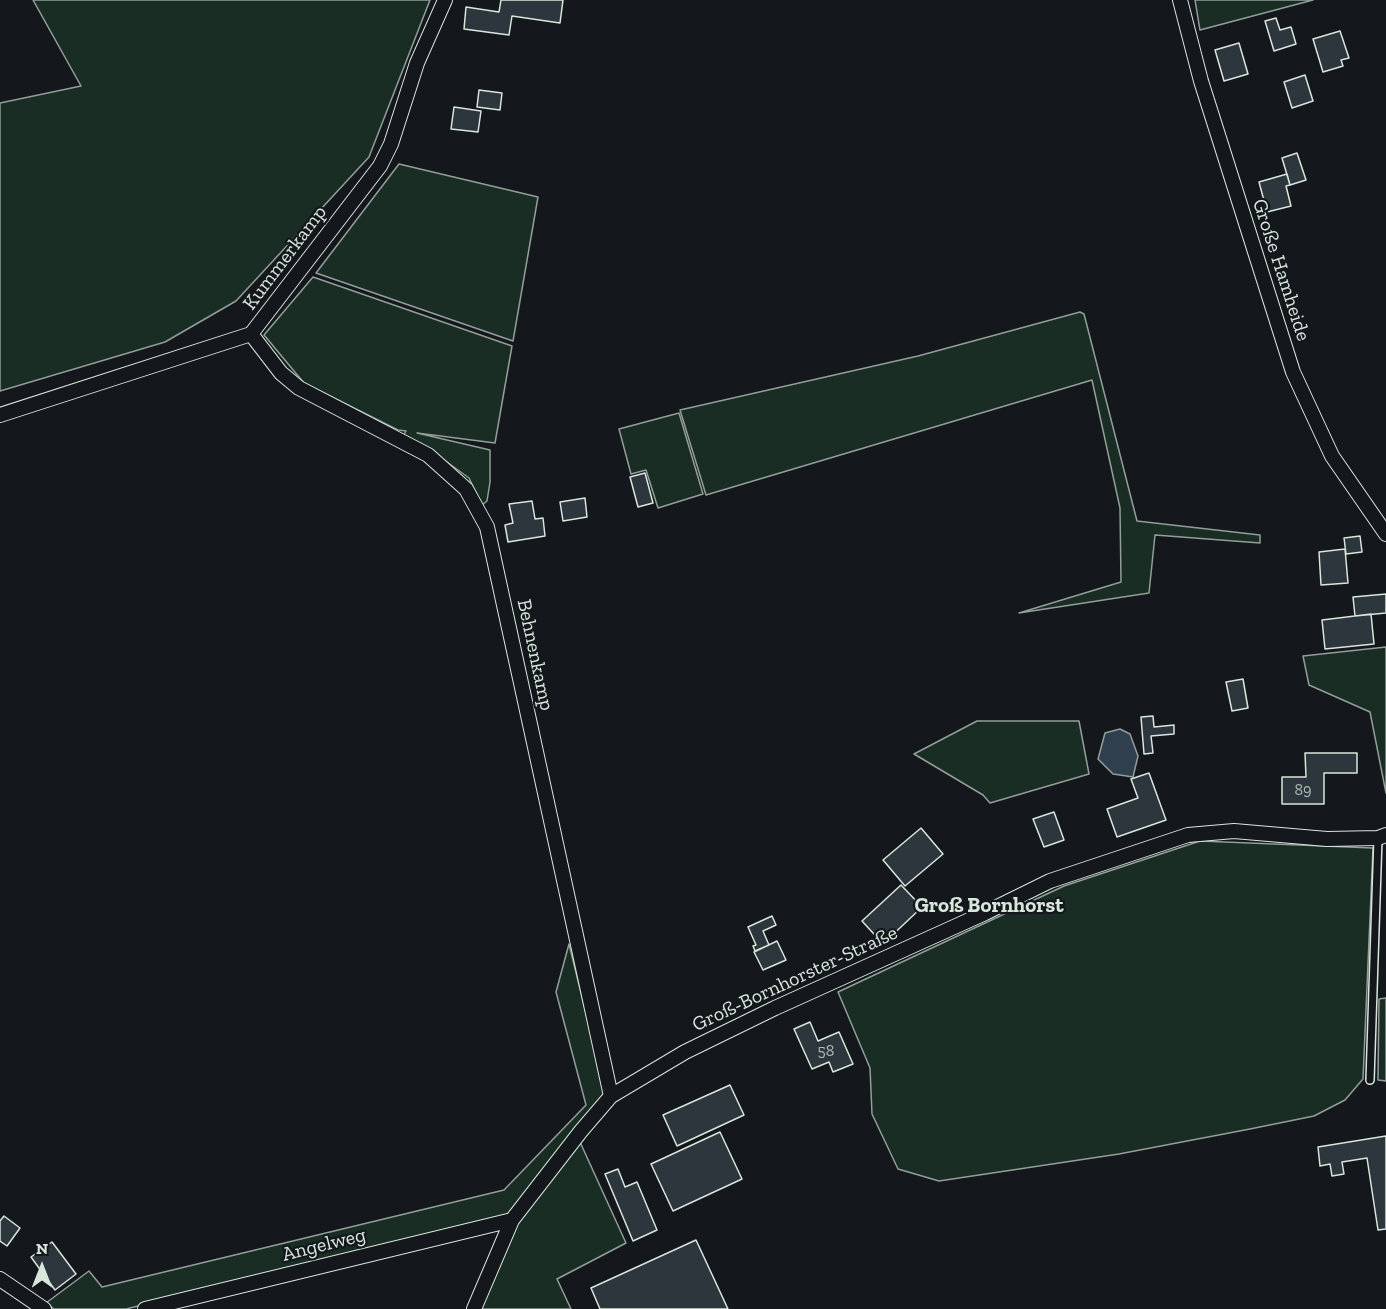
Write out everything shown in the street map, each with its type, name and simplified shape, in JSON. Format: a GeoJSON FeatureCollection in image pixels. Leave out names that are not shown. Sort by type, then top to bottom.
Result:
{"type":"FeatureCollection","features":[{"type":"Feature","properties":{"kind":"street","name":"Kummerkamp"},"geometry":{"type":"LineString","coordinates":[[0,415],[251,334],[380,166],[391,144],[417,63],[445,0]]}},
{"type":"Feature","properties":{"kind":"street","name":"Große Hamheide"},"geometry":{"type":"LineString","coordinates":[[1180,0],[1201,81],[1293,372],[1332,456],[1386,534]]}},
{"type":"Feature","properties":{"kind":"street","name":"Behnenkamp"},"geometry":{"type":"LineString","coordinates":[[251,334],[281,373],[299,388],[428,455],[466,489],[487,527],[610,1096]]}},
{"type":"Feature","properties":{"kind":"street","name":"Groß-Bornhorster-Straße"},"geometry":{"type":"LineString","coordinates":[[474,1309],[512,1220],[581,1131],[610,1096],[685,1052],[1050,881],[1135,852],[1188,836],[1234,831],[1327,838],[1382,836]]}},
{"type":"Feature","properties":{"kind":"street","name":"Angelweg"},"geometry":{"type":"LineString","coordinates":[[145,1309],[512,1220]]}},
{"type":"Feature","properties":{"kind":"street"},"geometry":{"type":"LineString","coordinates":[[0,1279],[44,1309]]}},
{"type":"Feature","properties":{"kind":"lane"},"geometry":{"type":"LineString","coordinates":[[1370,1080],[1382,836]]}},
{"type":"Feature","properties":{"kind":"green space"},"geometry":{"type":"Polygon","coordinates":[[[33,0],[430,0],[369,157],[236,301],[165,342],[0,391],[0,103],[81,86],[33,0]]]}},
{"type":"Feature","properties":{"kind":"green space"},"geometry":{"type":"Polygon","coordinates":[[[1195,0],[1313,0],[1200,30],[1195,0]]]}},
{"type":"Feature","properties":{"kind":"green space"},"geometry":{"type":"Polygon","coordinates":[[[399,164],[538,197],[513,341],[316,273],[399,164]]]}},
{"type":"Feature","properties":{"kind":"green space"},"geometry":{"type":"Polygon","coordinates":[[[313,277],[512,346],[495,443],[417,433],[490,450],[490,482],[487,501],[482,505],[469,478],[433,452],[402,438],[406,431],[398,430],[304,383],[264,335],[313,277]]]}},
{"type":"Feature","properties":{"kind":"green space"},"geometry":{"type":"Polygon","coordinates":[[[1080,312],[1084,314],[1137,521],[1260,535],[1260,543],[1155,535],[1149,593],[1019,613],[1121,582],[1120,508],[1092,380],[706,495],[680,410],[918,356],[1080,312]]]}},
{"type":"Feature","properties":{"kind":"green space"},"geometry":{"type":"Polygon","coordinates":[[[679,413],[703,494],[658,508],[646,470],[631,474],[619,429],[679,413]]]}},
{"type":"Feature","properties":{"kind":"green space"},"geometry":{"type":"Polygon","coordinates":[[[1386,647],[1386,793],[1370,712],[1309,685],[1303,656],[1386,647]]]}},
{"type":"Feature","properties":{"kind":"green space"},"geometry":{"type":"Polygon","coordinates":[[[977,721],[1079,721],[1089,774],[990,803],[983,795],[914,754],[977,721]]]}},
{"type":"Feature","properties":{"kind":"green space"},"geometry":{"type":"Polygon","coordinates":[[[1200,841],[1373,848],[1363,1079],[1345,1100],[1314,1116],[1119,1154],[939,1181],[898,1169],[872,1114],[870,1068],[838,992],[1064,886],[1200,841]]]}},
{"type":"Feature","properties":{"kind":"green space"},"geometry":{"type":"Polygon","coordinates":[[[569,944],[606,1095],[511,1214],[126,1309],[54,1309],[46,1303],[89,1271],[102,1287],[504,1190],[586,1105],[556,992],[569,944]]]}},
{"type":"Feature","properties":{"kind":"green space"},"geometry":{"type":"Polygon","coordinates":[[[1386,998],[1386,1081],[1378,1080],[1379,999],[1386,998]]]}},
{"type":"Feature","properties":{"kind":"green space"},"geometry":{"type":"Polygon","coordinates":[[[580,1142],[626,1243],[557,1279],[571,1309],[481,1309],[518,1220],[580,1142]]]}},
{"type":"Feature","properties":{"kind":"water"},"geometry":{"type":"Polygon","coordinates":[[[1120,729],[1130,734],[1138,756],[1133,777],[1113,774],[1098,759],[1105,733],[1120,729]]]}},
{"type":"Feature","properties":{"kind":"building"},"geometry":{"type":"Polygon","coordinates":[[[501,0],[563,0],[560,23],[512,16],[509,35],[464,29],[466,7],[499,12],[501,0]]]}},
{"type":"Feature","properties":{"kind":"building"},"geometry":{"type":"Polygon","coordinates":[[[1276,18],[1280,30],[1291,27],[1296,44],[1274,51],[1265,21],[1276,18]]]}},
{"type":"Feature","properties":{"kind":"building"},"geometry":{"type":"Polygon","coordinates":[[[1340,31],[1349,58],[1341,60],[1343,66],[1323,72],[1313,39],[1340,31]]]}},
{"type":"Feature","properties":{"kind":"building"},"geometry":{"type":"Polygon","coordinates":[[[1239,43],[1248,74],[1224,81],[1215,50],[1239,43]]]}},
{"type":"Feature","properties":{"kind":"building"},"geometry":{"type":"Polygon","coordinates":[[[1305,75],[1313,101],[1292,108],[1284,82],[1305,75]]]}},
{"type":"Feature","properties":{"kind":"building"},"geometry":{"type":"Polygon","coordinates":[[[479,90],[502,93],[500,110],[477,107],[479,90]]]}},
{"type":"Feature","properties":{"kind":"building"},"geometry":{"type":"Polygon","coordinates":[[[454,107],[481,111],[478,132],[451,129],[454,107]]]}},
{"type":"Feature","properties":{"kind":"building"},"geometry":{"type":"Polygon","coordinates":[[[1297,153],[1306,180],[1290,185],[1282,158],[1297,153]]]}},
{"type":"Feature","properties":{"kind":"building"},"geometry":{"type":"Polygon","coordinates":[[[1287,174],[1290,185],[1286,186],[1291,206],[1267,212],[1259,182],[1287,174]]]}},
{"type":"Feature","properties":{"kind":"building"},"geometry":{"type":"Polygon","coordinates":[[[645,473],[653,503],[638,507],[630,477],[645,473]]]}},
{"type":"Feature","properties":{"kind":"building"},"geometry":{"type":"Polygon","coordinates":[[[585,498],[587,517],[563,521],[560,502],[585,498]]]}},
{"type":"Feature","properties":{"kind":"building"},"geometry":{"type":"Polygon","coordinates":[[[532,501],[535,519],[543,518],[545,536],[508,542],[505,525],[513,523],[509,504],[532,501]]]}},
{"type":"Feature","properties":{"kind":"building"},"geometry":{"type":"Polygon","coordinates":[[[1360,536],[1362,552],[1346,554],[1344,538],[1360,536]]]}},
{"type":"Feature","properties":{"kind":"building"},"geometry":{"type":"Polygon","coordinates":[[[1345,549],[1348,583],[1321,585],[1319,552],[1345,549]]]}},
{"type":"Feature","properties":{"kind":"building"},"geometry":{"type":"Polygon","coordinates":[[[1386,594],[1386,613],[1355,616],[1353,597],[1386,594]]]}},
{"type":"Feature","properties":{"kind":"building"},"geometry":{"type":"Polygon","coordinates":[[[1371,614],[1374,644],[1325,649],[1322,620],[1371,614]]]}},
{"type":"Feature","properties":{"kind":"building"},"geometry":{"type":"Polygon","coordinates":[[[1243,679],[1248,708],[1232,711],[1226,682],[1243,679]]]}},
{"type":"Feature","properties":{"kind":"building"},"geometry":{"type":"Polygon","coordinates":[[[1153,716],[1154,727],[1174,725],[1174,734],[1151,736],[1153,753],[1144,754],[1141,717],[1153,716]]]}},
{"type":"Feature","properties":{"kind":"building"},"geometry":{"type":"Polygon","coordinates":[[[1305,753],[1357,753],[1357,773],[1324,773],[1324,804],[1282,804],[1282,777],[1306,777],[1305,753]]]}},
{"type":"Feature","properties":{"kind":"building"},"geometry":{"type":"Polygon","coordinates":[[[1149,773],[1166,820],[1117,837],[1107,809],[1138,798],[1131,779],[1149,773]]]}},
{"type":"Feature","properties":{"kind":"building"},"geometry":{"type":"Polygon","coordinates":[[[1054,812],[1064,840],[1044,847],[1033,819],[1054,812]]]}},
{"type":"Feature","properties":{"kind":"building"},"geometry":{"type":"Polygon","coordinates":[[[921,828],[943,854],[905,886],[883,860],[921,828]]]}},
{"type":"Feature","properties":{"kind":"building"},"geometry":{"type":"Polygon","coordinates":[[[901,885],[922,907],[883,944],[862,921],[901,885]]]}},
{"type":"Feature","properties":{"kind":"building"},"geometry":{"type":"Polygon","coordinates":[[[772,916],[776,925],[763,931],[769,945],[755,951],[753,946],[756,945],[748,927],[772,916]]]}},
{"type":"Feature","properties":{"kind":"building"},"geometry":{"type":"Polygon","coordinates":[[[777,941],[786,960],[763,970],[754,952],[777,941]]]}},
{"type":"Feature","properties":{"kind":"building"},"geometry":{"type":"Polygon","coordinates":[[[810,1022],[818,1041],[839,1032],[853,1064],[833,1072],[829,1062],[812,1069],[794,1029],[810,1022]]]}},
{"type":"Feature","properties":{"kind":"building"},"geometry":{"type":"Polygon","coordinates":[[[730,1085],[744,1115],[677,1146],[663,1115],[730,1085]]]}},
{"type":"Feature","properties":{"kind":"building"},"geometry":{"type":"Polygon","coordinates":[[[720,1132],[742,1179],[673,1211],[651,1164],[720,1132]]]}},
{"type":"Feature","properties":{"kind":"building"},"geometry":{"type":"Polygon","coordinates":[[[1386,1136],[1386,1229],[1378,1230],[1367,1158],[1342,1162],[1344,1174],[1332,1176],[1330,1164],[1320,1166],[1318,1147],[1386,1136]]]}},
{"type":"Feature","properties":{"kind":"building"},"geometry":{"type":"Polygon","coordinates":[[[618,1169],[625,1187],[637,1182],[657,1230],[633,1241],[605,1174],[618,1169]]]}},
{"type":"Feature","properties":{"kind":"building"},"geometry":{"type":"Polygon","coordinates":[[[4,1216],[20,1228],[7,1246],[0,1241],[0,1221],[4,1216]]]}},
{"type":"Feature","properties":{"kind":"building"},"geometry":{"type":"Polygon","coordinates":[[[696,1240],[728,1309],[600,1309],[591,1288],[696,1240]]]}},
{"type":"Feature","properties":{"kind":"building"},"geometry":{"type":"Polygon","coordinates":[[[52,1242],[76,1274],[55,1290],[31,1257],[52,1242]]]}},
{"type":"Feature","properties":{"kind":"district","name":"Groß Bornhorst"},"geometry":{"type":"Point","coordinates":[989,906]}}]}
